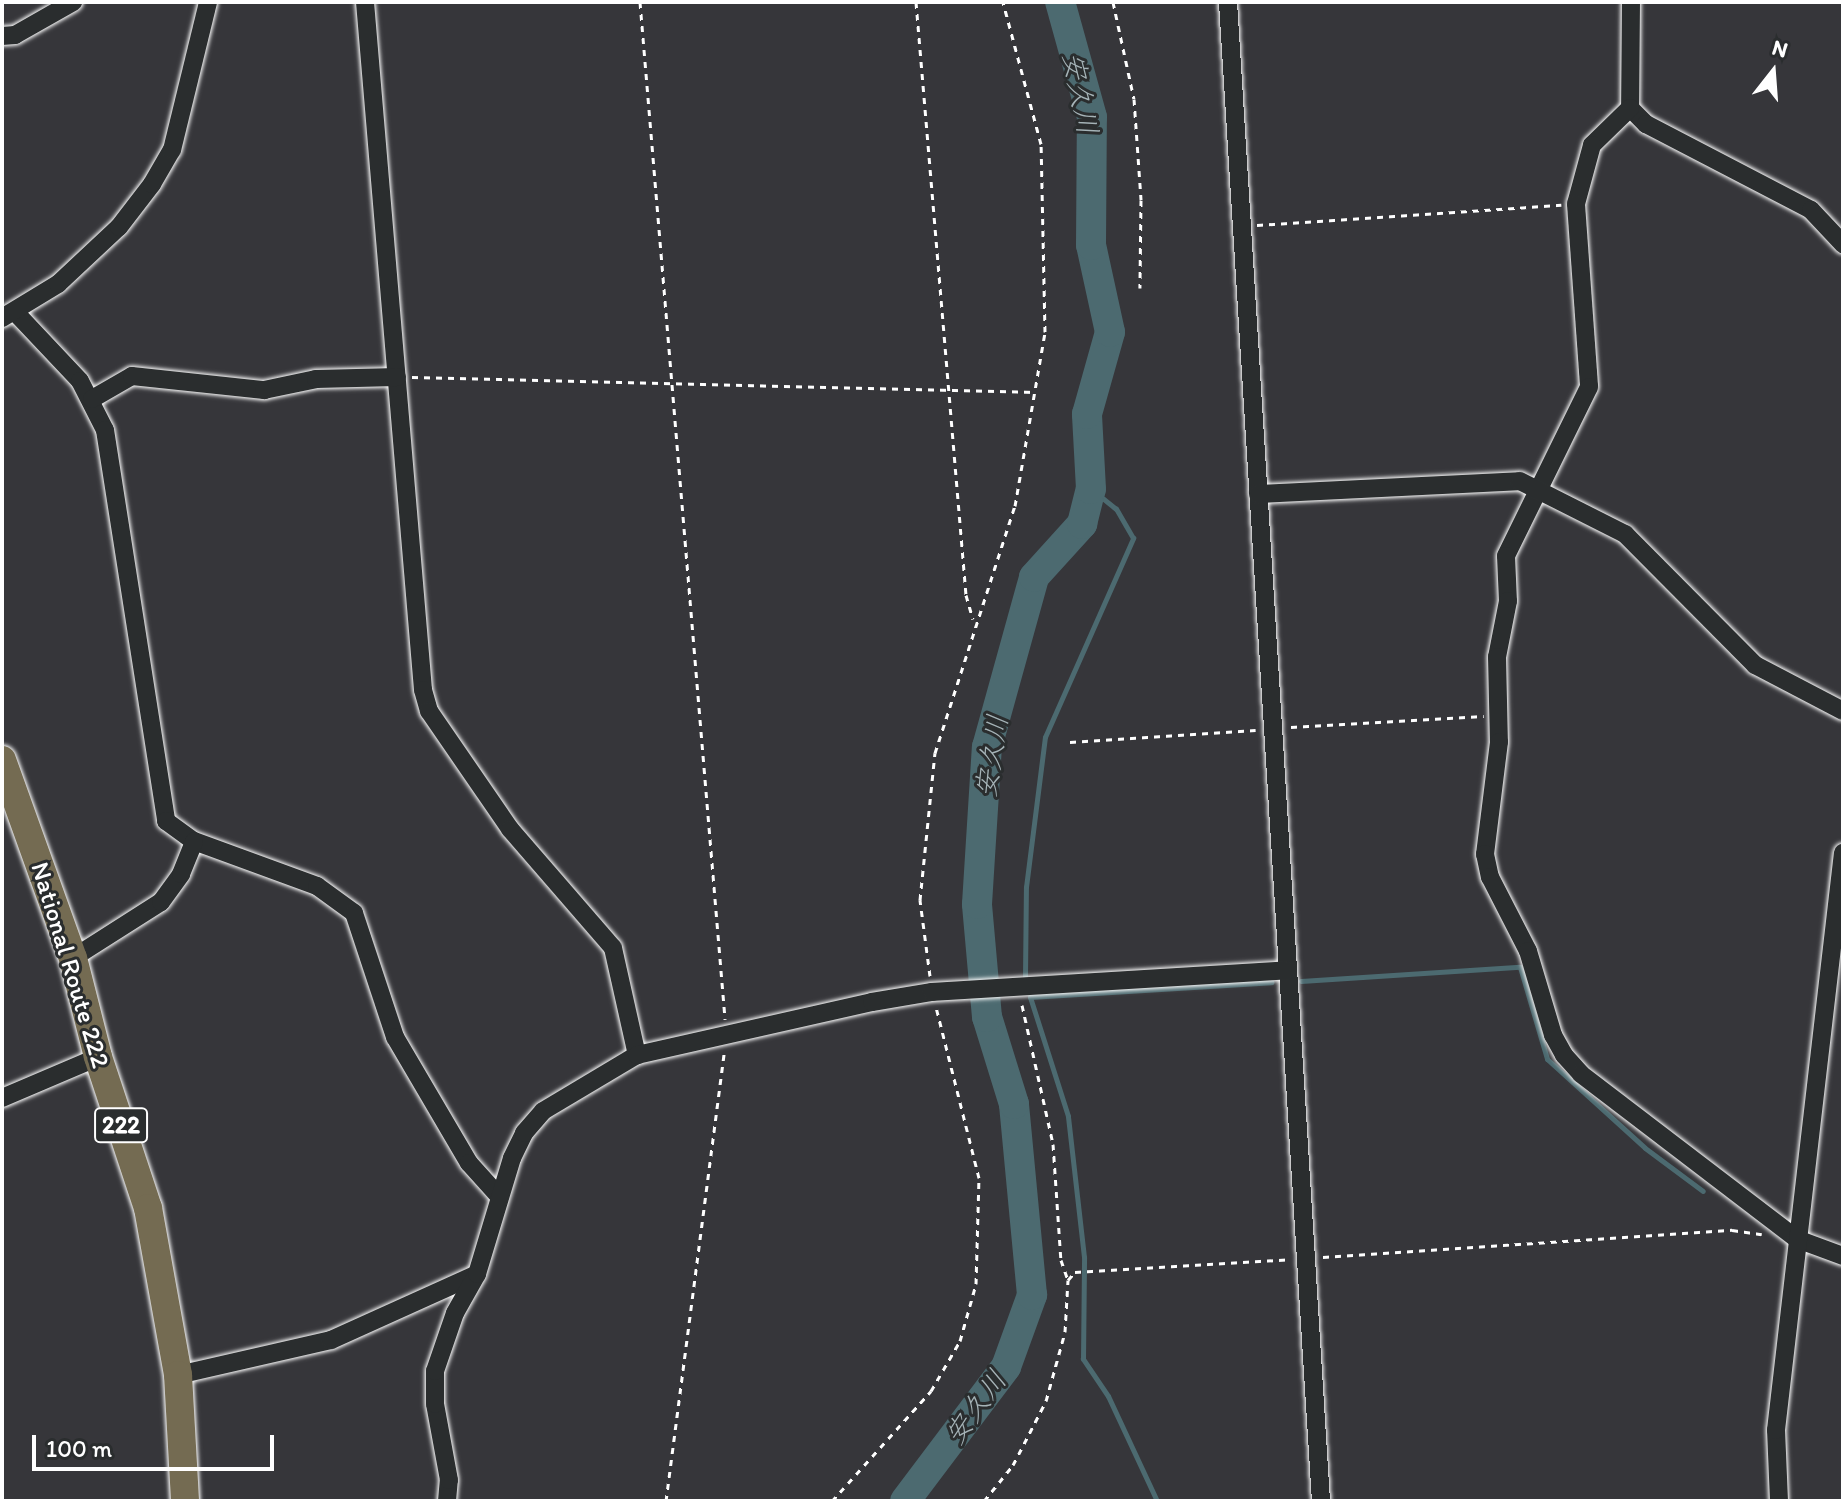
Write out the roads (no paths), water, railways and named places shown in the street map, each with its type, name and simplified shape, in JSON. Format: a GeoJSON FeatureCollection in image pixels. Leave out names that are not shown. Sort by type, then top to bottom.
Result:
{"type":"FeatureCollection","features":[{"type":"Feature","properties":{"kind":"highway","name":"National Route 222"},"geometry":{"type":"LineString","coordinates":[[2,760],[73,958],[98,1057],[148,1208],[178,1375],[185,1501]]}},
{"type":"Feature","properties":{"kind":"street"},"geometry":{"type":"LineString","coordinates":[[2,36],[15,35],[73,2]]}},
{"type":"Feature","properties":{"kind":"street"},"geometry":{"type":"LineString","coordinates":[[208,2],[172,150],[152,184],[119,227],[58,284],[9,316],[92,399],[105,430],[166,821],[194,841],[317,886],[354,913],[395,1037],[469,1163],[497,1194]]}},
{"type":"Feature","properties":{"kind":"street"},"geometry":{"type":"LineString","coordinates":[[365,2],[423,690],[429,711],[510,829],[613,948],[637,1055]]}},
{"type":"Feature","properties":{"kind":"street"},"geometry":{"type":"LineString","coordinates":[[1228,2],[1321,1501]]}},
{"type":"Feature","properties":{"kind":"street"},"geometry":{"type":"LineString","coordinates":[[1631,2],[1630,108],[1592,145],[1576,204],[1589,387],[1535,491],[1506,556],[1508,601],[1497,657],[1499,716],[1485,854],[1490,877],[1528,951],[1553,1035],[1564,1055],[1797,1239],[1843,1256]]}},
{"type":"Feature","properties":{"kind":"street"},"geometry":{"type":"LineString","coordinates":[[1630,108],[1646,124],[1811,210],[1843,244]]}},
{"type":"Feature","properties":{"kind":"street"},"geometry":{"type":"LineString","coordinates":[[92,399],[132,376],[264,390],[316,379],[397,377]]}},
{"type":"Feature","properties":{"kind":"street"},"geometry":{"type":"LineString","coordinates":[[1258,494],[1504,480],[1535,491],[1625,534],[1755,665],[1843,711]]}},
{"type":"Feature","properties":{"kind":"street"},"geometry":{"type":"LineString","coordinates":[[73,958],[161,902],[181,874],[194,841]]}},
{"type":"Feature","properties":{"kind":"street"},"geometry":{"type":"LineString","coordinates":[[1779,1501],[1776,1430],[1843,853]]}},
{"type":"Feature","properties":{"kind":"street"},"geometry":{"type":"LineString","coordinates":[[447,1501],[449,1480],[435,1404],[435,1371],[455,1313],[477,1274],[497,1194],[524,1133],[543,1111],[637,1055],[932,992],[1287,970]]}},
{"type":"Feature","properties":{"kind":"street"},"geometry":{"type":"LineString","coordinates":[[2,1098],[98,1057]]}},
{"type":"Feature","properties":{"kind":"street"},"geometry":{"type":"LineString","coordinates":[[178,1375],[331,1340],[477,1274]]}},
{"type":"Feature","properties":{"kind":"waterway","name":"安久川"},"geometry":{"type":"LineString","coordinates":[[905,1501],[1006,1367],[1032,1295],[1014,1104],[987,1017],[977,904],[987,747],[1034,577],[1082,524],[1091,489],[1087,414],[1110,332],[1091,245],[1092,117],[1060,2]]}},
{"type":"Feature","properties":{"kind":"waterway"},"geometry":{"type":"LineString","coordinates":[[1025,977],[1026,887],[1045,737],[1133,538],[1116,509],[1091,489]]}},
{"type":"Feature","properties":{"kind":"waterway"},"geometry":{"type":"LineString","coordinates":[[1301,981],[1520,967],[1547,1059],[1645,1148],[1703,1191]]}},
{"type":"Feature","properties":{"kind":"waterway"},"geometry":{"type":"LineString","coordinates":[[1157,1501],[1108,1396],[1083,1359],[1084,1257],[1068,1116],[1030,997],[1272,982]]}}]}
